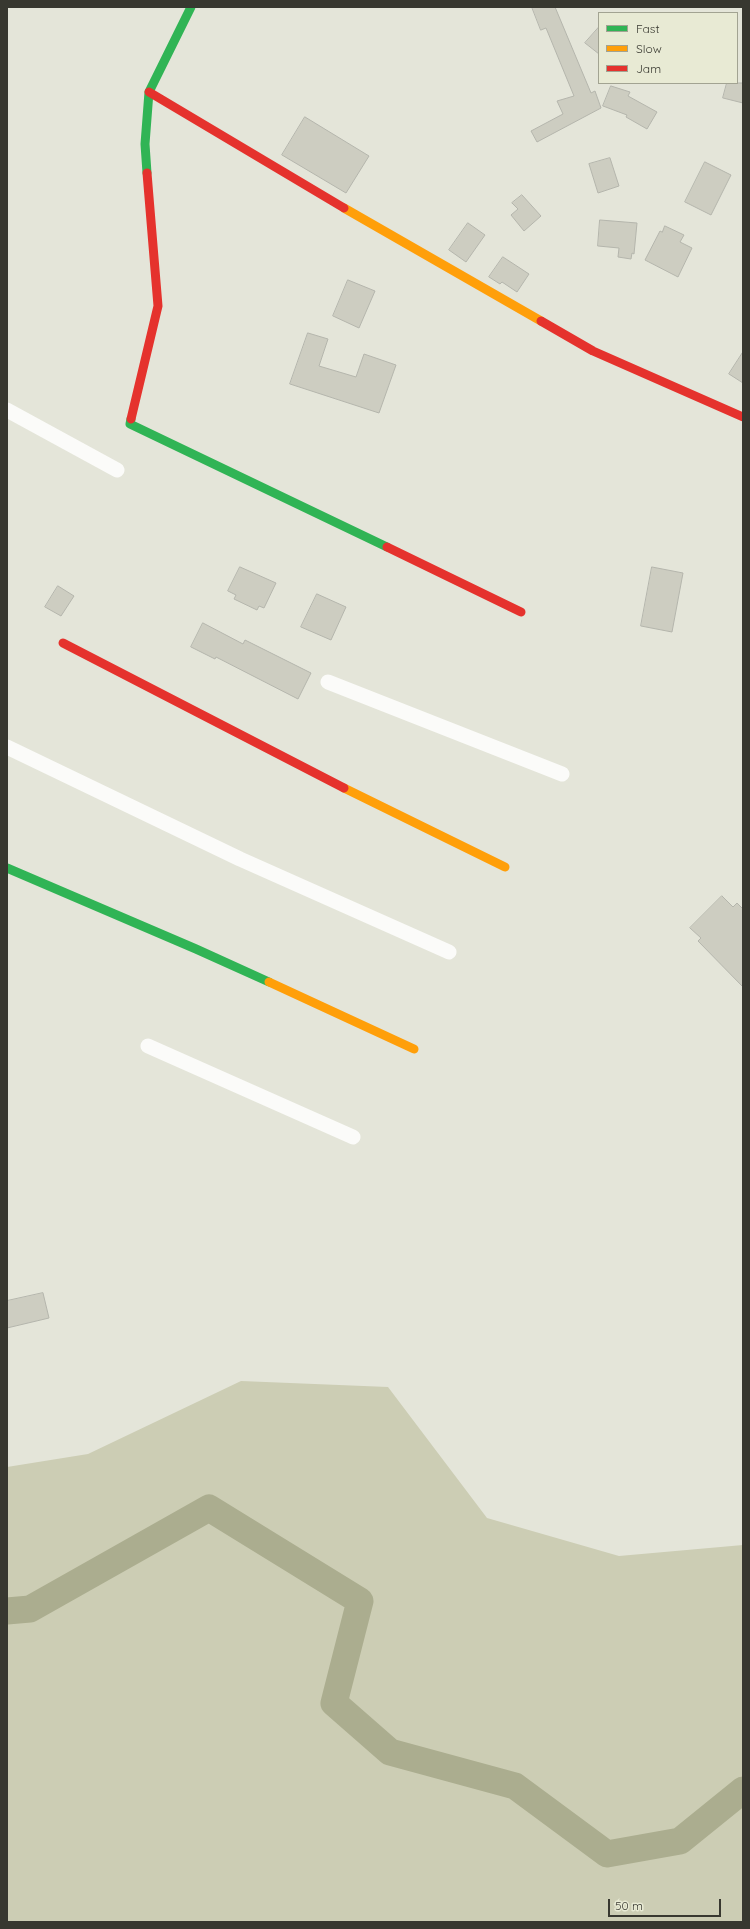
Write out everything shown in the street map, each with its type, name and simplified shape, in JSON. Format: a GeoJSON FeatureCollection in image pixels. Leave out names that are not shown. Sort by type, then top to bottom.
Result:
{"type":"FeatureCollection","features":[{"type":"Feature","properties":{"kind":"street"},"geometry":{"type":"LineString","coordinates":[[191,7],[149,92],[145,144],[158,306],[130,424],[521,612]]}},
{"type":"Feature","properties":{"kind":"street"},"geometry":{"type":"LineString","coordinates":[[149,92],[278,170],[593,351],[743,417]]}},
{"type":"Feature","properties":{"kind":"street"},"geometry":{"type":"LineString","coordinates":[[7,410],[117,470]]}},
{"type":"Feature","properties":{"kind":"street"},"geometry":{"type":"LineString","coordinates":[[63,643],[289,761],[505,866]]}},
{"type":"Feature","properties":{"kind":"street"},"geometry":{"type":"LineString","coordinates":[[328,682],[562,774]]}},
{"type":"Feature","properties":{"kind":"street"},"geometry":{"type":"LineString","coordinates":[[7,747],[240,859],[450,952]]}},
{"type":"Feature","properties":{"kind":"street"},"geometry":{"type":"LineString","coordinates":[[7,868],[196,949],[414,1048]]}},
{"type":"Feature","properties":{"kind":"street"},"geometry":{"type":"LineString","coordinates":[[148,1046],[353,1137]]}},
{"type":"Feature","properties":{"kind":"green space"},"geometry":{"type":"Polygon","coordinates":[[[241,1381],[388,1387],[487,1518],[619,1556],[743,1545],[743,1922],[7,1922],[7,1467],[88,1454],[241,1381]]]}},
{"type":"Feature","properties":{"kind":"building"},"geometry":{"type":"Polygon","coordinates":[[[532,7],[555,7],[591,93],[595,91],[601,108],[537,142],[531,131],[563,114],[557,101],[574,96],[546,28],[541,30],[532,7]]]}},
{"type":"Feature","properties":{"kind":"building"},"geometry":{"type":"Polygon","coordinates":[[[598,28],[598,53],[585,43],[598,28]]]}},
{"type":"Feature","properties":{"kind":"building"},"geometry":{"type":"Polygon","coordinates":[[[743,83],[743,103],[723,98],[727,84],[743,83]]]}},
{"type":"Feature","properties":{"kind":"building"},"geometry":{"type":"Polygon","coordinates":[[[611,86],[630,92],[628,96],[657,112],[647,129],[626,117],[627,115],[603,106],[611,86]]]}},
{"type":"Feature","properties":{"kind":"building"},"geometry":{"type":"Polygon","coordinates":[[[305,117],[369,156],[346,193],[282,155],[305,117]]]}},
{"type":"Feature","properties":{"kind":"building"},"geometry":{"type":"Polygon","coordinates":[[[610,158],[619,186],[598,193],[589,164],[610,158]]]}},
{"type":"Feature","properties":{"kind":"building"},"geometry":{"type":"Polygon","coordinates":[[[705,162],[731,175],[711,215],[685,202],[705,162]]]}},
{"type":"Feature","properties":{"kind":"building"},"geometry":{"type":"Polygon","coordinates":[[[522,195],[541,216],[524,231],[511,215],[518,209],[512,203],[522,195]]]}},
{"type":"Feature","properties":{"kind":"building"},"geometry":{"type":"Polygon","coordinates":[[[600,220],[637,223],[634,254],[632,253],[631,259],[618,257],[619,248],[598,246],[600,220]]]}},
{"type":"Feature","properties":{"kind":"building"},"geometry":{"type":"Polygon","coordinates":[[[468,223],[485,235],[466,262],[449,250],[468,223]]]}},
{"type":"Feature","properties":{"kind":"building"},"geometry":{"type":"Polygon","coordinates":[[[665,226],[684,235],[680,242],[692,248],[678,277],[645,260],[660,231],[662,232],[665,226]]]}},
{"type":"Feature","properties":{"kind":"building"},"geometry":{"type":"Polygon","coordinates":[[[503,257],[529,274],[517,292],[502,282],[500,284],[489,277],[503,257]]]}},
{"type":"Feature","properties":{"kind":"building"},"geometry":{"type":"Polygon","coordinates":[[[348,280],[375,291],[359,328],[333,316],[348,280]]]}},
{"type":"Feature","properties":{"kind":"building"},"geometry":{"type":"Polygon","coordinates":[[[308,333],[328,339],[319,366],[356,377],[364,354],[396,365],[379,413],[290,384],[308,333]]]}},
{"type":"Feature","properties":{"kind":"building"},"geometry":{"type":"Polygon","coordinates":[[[743,352],[743,383],[729,374],[743,352]]]}},
{"type":"Feature","properties":{"kind":"building"},"geometry":{"type":"Polygon","coordinates":[[[240,567],[276,583],[264,608],[259,606],[257,610],[234,599],[236,595],[228,591],[240,567]]]}},
{"type":"Feature","properties":{"kind":"building"},"geometry":{"type":"Polygon","coordinates":[[[652,567],[683,573],[672,632],[641,626],[652,567]]]}},
{"type":"Feature","properties":{"kind":"building"},"geometry":{"type":"Polygon","coordinates":[[[58,586],[74,596],[61,616],[45,607],[58,586]]]}},
{"type":"Feature","properties":{"kind":"building"},"geometry":{"type":"Polygon","coordinates":[[[317,594],[346,607],[331,640],[301,627],[317,594]]]}},
{"type":"Feature","properties":{"kind":"building"},"geometry":{"type":"Polygon","coordinates":[[[203,623],[243,644],[245,640],[311,673],[298,699],[216,657],[215,659],[191,647],[203,623]]]}},
{"type":"Feature","properties":{"kind":"building"},"geometry":{"type":"Polygon","coordinates":[[[722,896],[733,907],[737,903],[743,909],[743,987],[698,941],[701,938],[690,928],[722,896]]]}},
{"type":"Feature","properties":{"kind":"building"},"geometry":{"type":"Polygon","coordinates":[[[43,1293],[49,1318],[7,1328],[7,1301],[43,1293]]]}},
{"type":"Feature","properties":{"kind":"waterway"},"geometry":{"type":"LineString","coordinates":[[7,1611],[30,1609],[209,1508],[360,1601],[334,1703],[390,1752],[515,1786],[607,1854],[680,1841],[743,1790]]}},
{"type":"Feature","properties":{"kind":"traffic: fast"},"geometry":{"type":"LineString","coordinates":[[147,173],[145,144],[149,92],[191,7]]}},
{"type":"Feature","properties":{"kind":"traffic: fast"},"geometry":{"type":"LineString","coordinates":[[131,419],[130,424],[387,547]]}},
{"type":"Feature","properties":{"kind":"traffic: fast"},"geometry":{"type":"LineString","coordinates":[[7,868],[269,982]]}},
{"type":"Feature","properties":{"kind":"traffic: slow"},"geometry":{"type":"LineString","coordinates":[[344,208],[541,321]]}},
{"type":"Feature","properties":{"kind":"traffic: slow"},"geometry":{"type":"LineString","coordinates":[[344,788],[505,867]]}},
{"type":"Feature","properties":{"kind":"traffic: slow"},"geometry":{"type":"LineString","coordinates":[[269,982],[414,1049]]}},
{"type":"Feature","properties":{"kind":"traffic: jam"},"geometry":{"type":"LineString","coordinates":[[149,92],[344,208]]}},
{"type":"Feature","properties":{"kind":"traffic: jam"},"geometry":{"type":"LineString","coordinates":[[131,419],[158,306],[147,173]]}},
{"type":"Feature","properties":{"kind":"traffic: jam"},"geometry":{"type":"LineString","coordinates":[[541,321],[593,351],[743,417]]}},
{"type":"Feature","properties":{"kind":"traffic: jam"},"geometry":{"type":"LineString","coordinates":[[387,547],[521,612]]}},
{"type":"Feature","properties":{"kind":"traffic: jam"},"geometry":{"type":"LineString","coordinates":[[63,643],[344,788]]}}]}
